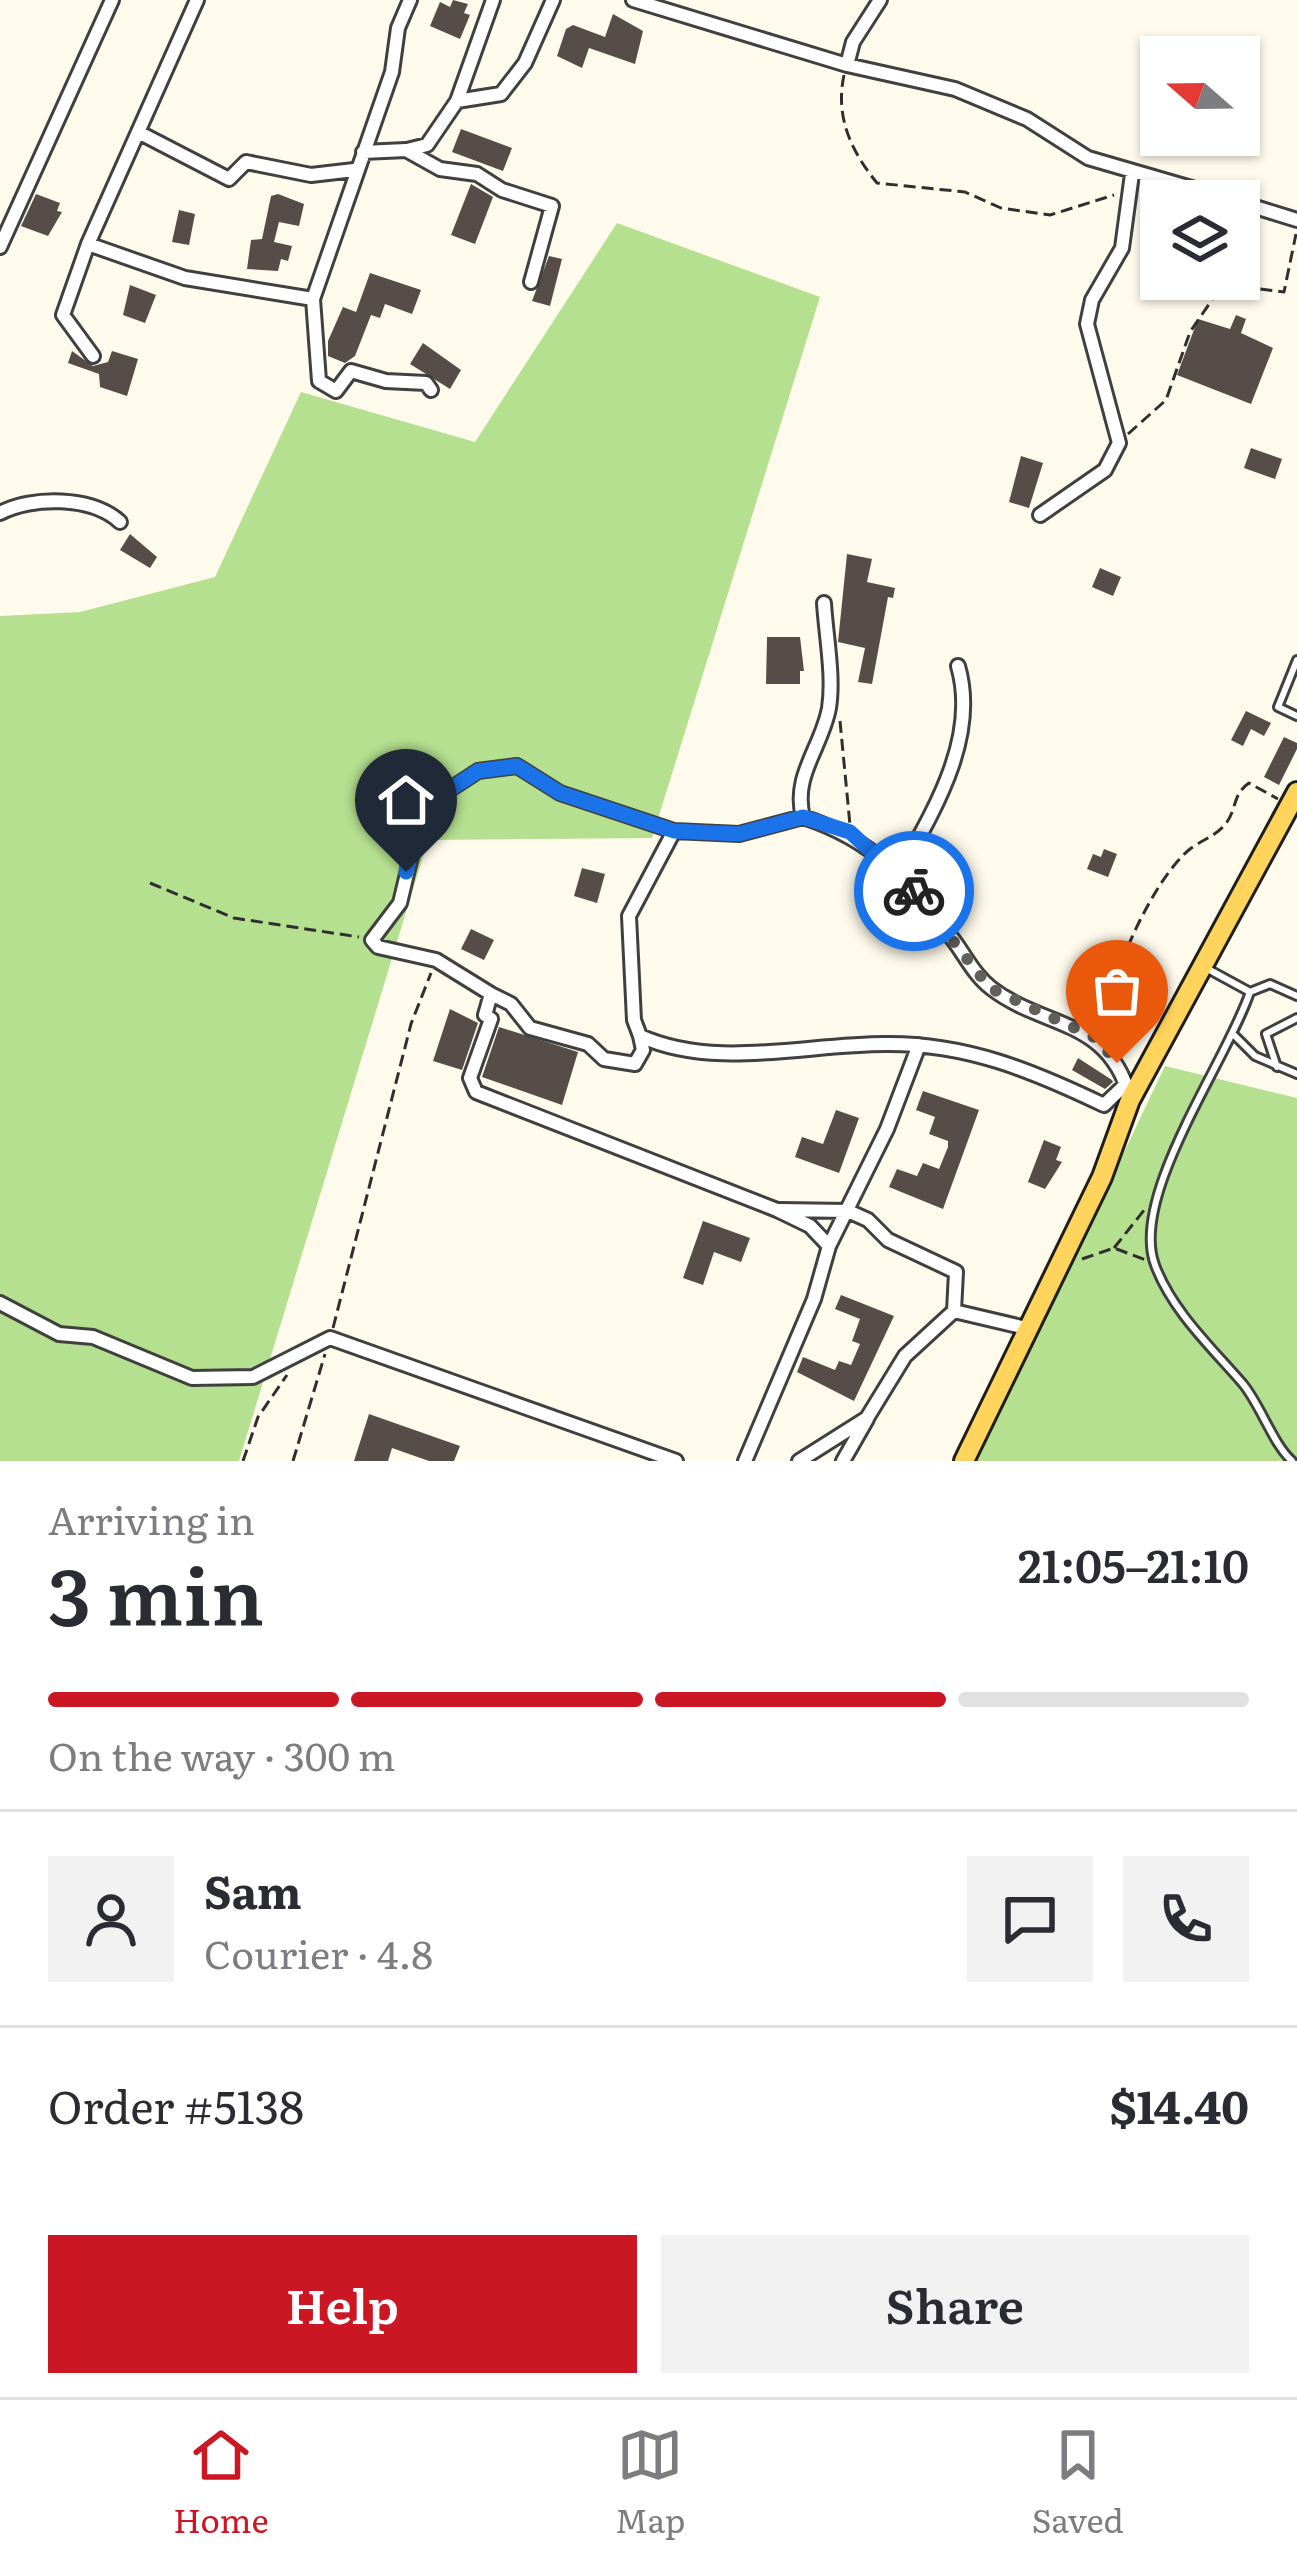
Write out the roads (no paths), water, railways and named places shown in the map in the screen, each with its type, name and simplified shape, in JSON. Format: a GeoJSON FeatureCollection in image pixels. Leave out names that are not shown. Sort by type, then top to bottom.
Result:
{"type":"FeatureCollection","features":[{"type":"Feature","properties":{"kind":"main road"},"geometry":{"type":"LineString","coordinates":[[964,1461],[1025,1328],[1061,1265],[1128,1092],[1292,799]]}},
{"type":"Feature","properties":{"kind":"street"},"geometry":{"type":"LineString","coordinates":[[0,247],[112,0]]}},
{"type":"Feature","properties":{"kind":"street"},"geometry":{"type":"LineString","coordinates":[[93,356],[63,315],[88,244],[196,0]]}},
{"type":"Feature","properties":{"kind":"street"},"geometry":{"type":"LineString","coordinates":[[410,0],[398,28],[392,72],[354,170],[314,299],[320,381],[336,391],[351,371],[386,381],[426,383],[431,390]]}},
{"type":"Feature","properties":{"kind":"street"},"geometry":{"type":"LineString","coordinates":[[363,152],[427,145],[457,101],[493,0]]}},
{"type":"Feature","properties":{"kind":"street"},"geometry":{"type":"LineString","coordinates":[[457,101],[501,94],[525,63],[553,0]]}},
{"type":"Feature","properties":{"kind":"street"},"geometry":{"type":"LineString","coordinates":[[633,0],[847,65],[955,89],[1028,119],[1088,158],[1155,180]]}},
{"type":"Feature","properties":{"kind":"street"},"geometry":{"type":"LineString","coordinates":[[847,65],[853,42],[880,0]]}},
{"type":"Feature","properties":{"kind":"street"},"geometry":{"type":"LineString","coordinates":[[140,133],[229,178],[246,162],[311,175],[354,170]]}},
{"type":"Feature","properties":{"kind":"street"},"geometry":{"type":"LineString","coordinates":[[406,150],[440,169],[477,174],[502,190],[552,206],[531,282]]}},
{"type":"Feature","properties":{"kind":"street"},"geometry":{"type":"LineString","coordinates":[[1040,515],[1105,470],[1119,442],[1087,324],[1092,300],[1122,248],[1126,191],[1132,174]]}},
{"type":"Feature","properties":{"kind":"street"},"geometry":{"type":"LineString","coordinates":[[1260,208],[1297,220]]}},
{"type":"Feature","properties":{"kind":"street"},"geometry":{"type":"LineString","coordinates":[[88,244],[185,278],[314,299]]}},
{"type":"Feature","properties":{"kind":"street"},"geometry":{"type":"LineString","coordinates":[[0,514],[21,502],[90,504],[120,522]]}},
{"type":"Feature","properties":{"kind":"street"},"geometry":{"type":"LineString","coordinates":[[803,817],[801,786],[829,708],[824,603]]}},
{"type":"Feature","properties":{"kind":"street"},"geometry":{"type":"LineString","coordinates":[[899,873],[936,803],[957,747],[964,688],[958,666]]}},
{"type":"Feature","properties":{"kind":"street"},"geometry":{"type":"LineString","coordinates":[[640,1036],[671,1050],[758,1053],[919,1045],[1027,1068],[1104,1105],[1128,1092],[1098,1039],[990,988],[899,873],[850,832],[803,817],[739,834],[674,831],[560,793],[517,766],[478,771],[423,807],[400,903],[372,940],[379,947],[436,960],[511,1004],[530,1028],[588,1044],[604,1059],[634,1064],[643,1050],[634,1020],[629,916],[674,831]]}},
{"type":"Feature","properties":{"kind":"street"},"geometry":{"type":"LineString","coordinates":[[491,994],[485,1015],[491,1019],[470,1078],[476,1092],[777,1210],[810,1226],[829,1246]]}},
{"type":"Feature","properties":{"kind":"street"},"geometry":{"type":"LineString","coordinates":[[745,1461],[814,1300],[829,1246],[919,1045]]}},
{"type":"Feature","properties":{"kind":"street"},"geometry":{"type":"LineString","coordinates":[[777,1210],[848,1211],[868,1220],[888,1240],[956,1272],[954,1311],[904,1356],[843,1461]]}},
{"type":"Feature","properties":{"kind":"street"},"geometry":{"type":"LineString","coordinates":[[0,1304],[59,1334],[93,1337],[192,1378],[253,1377],[330,1338],[676,1461]]}},
{"type":"Feature","properties":{"kind":"street"},"geometry":{"type":"LineString","coordinates":[[954,1311],[1025,1328]]}},
{"type":"Feature","properties":{"kind":"street"},"geometry":{"type":"LineString","coordinates":[[799,1461],[867,1418]]}},
{"type":"Feature","properties":{"kind":"lane"},"geometry":{"type":"LineString","coordinates":[[1297,660],[1278,707],[1297,716]]}},
{"type":"Feature","properties":{"kind":"lane"},"geometry":{"type":"LineString","coordinates":[[1202,967],[1250,992],[1270,984],[1297,995]]}},
{"type":"Feature","properties":{"kind":"lane"},"geometry":{"type":"LineString","coordinates":[[1250,992],[1235,1036],[1208,1081],[1154,1198],[1154,1263],[1196,1331],[1266,1414],[1292,1461]]}},
{"type":"Feature","properties":{"kind":"lane"},"geometry":{"type":"LineString","coordinates":[[1278,1070],[1266,1034],[1297,1018]]}},
{"type":"Feature","properties":{"kind":"lane"},"geometry":{"type":"LineString","coordinates":[[1235,1036],[1278,1070],[1297,1074]]}}]}
